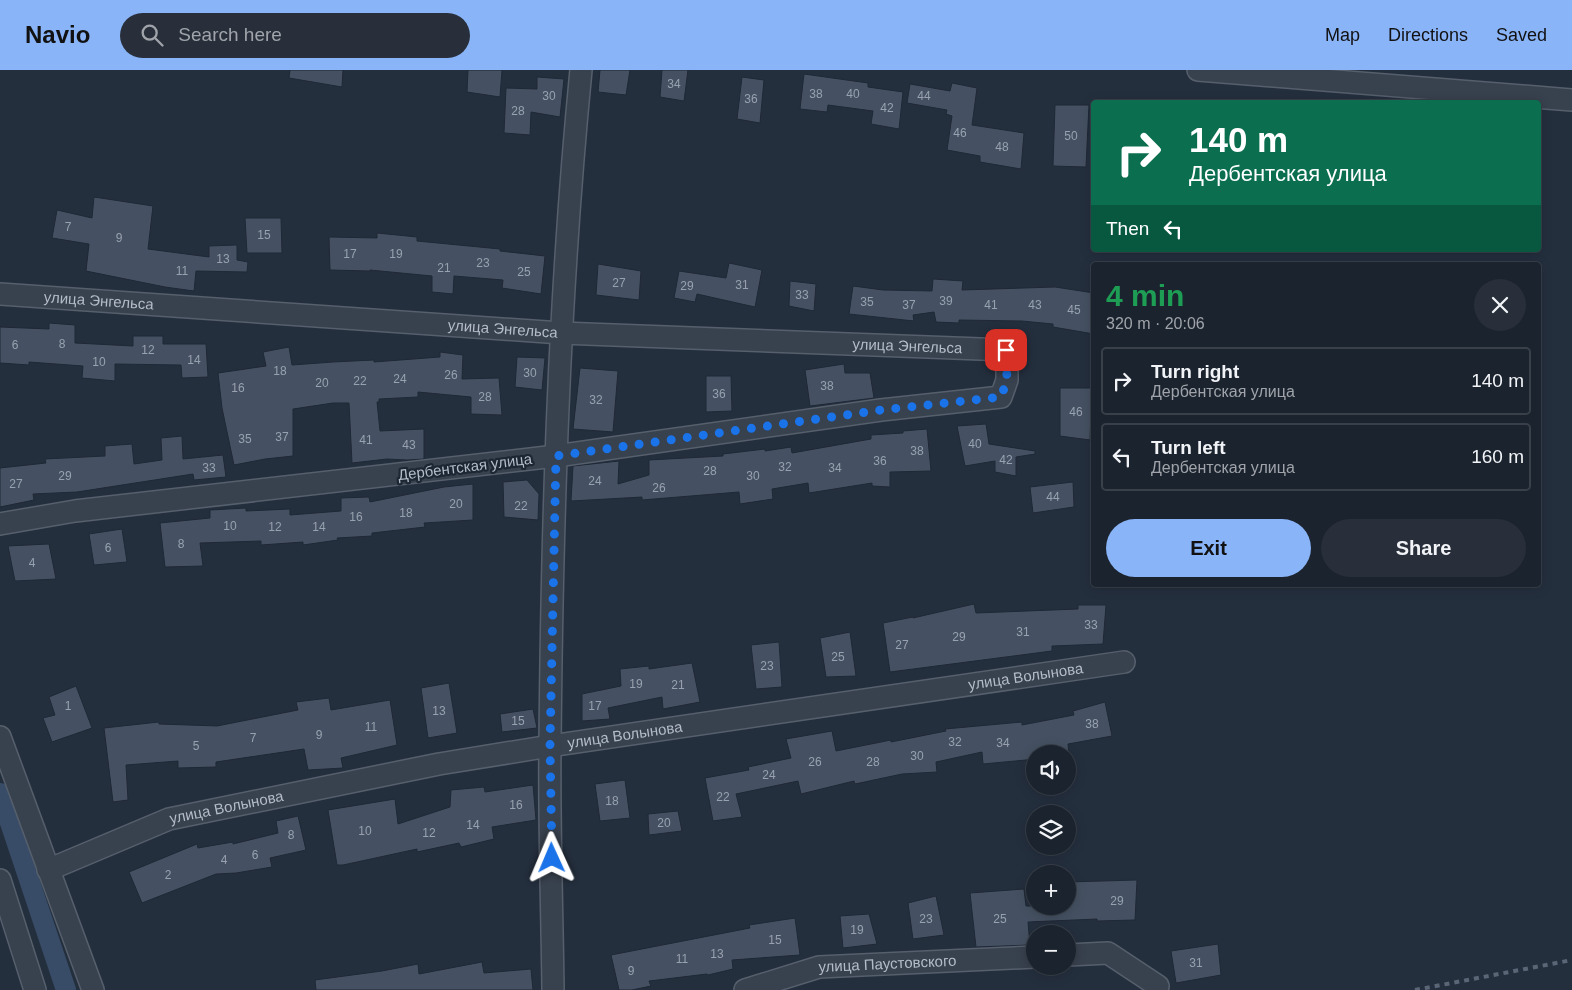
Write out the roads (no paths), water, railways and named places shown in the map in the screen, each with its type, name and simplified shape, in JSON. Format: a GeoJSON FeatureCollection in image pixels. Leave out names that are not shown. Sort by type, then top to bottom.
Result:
{"type":"FeatureCollection","features":[{"type":"Feature","properties":{"kind":"street"},"geometry":{"type":"LineString","coordinates":[[553,990],[550,746],[556,456],[561,333],[572,157],[581,70]]}},
{"type":"Feature","properties":{"kind":"street"},"geometry":{"type":"LineString","coordinates":[[1198,70],[1572,100]]}},
{"type":"Feature","properties":{"kind":"street","name":"улица Энгельса"},"geometry":{"type":"LineString","coordinates":[[0,294],[561,333],[1006,350]]}},
{"type":"Feature","properties":{"kind":"street","name":"Дербентская улица"},"geometry":{"type":"LineString","coordinates":[[0,524],[75,511],[556,456],[881,410],[1001,397],[1007,380],[1006,350]]}},
{"type":"Feature","properties":{"kind":"street","name":"улица Волынова"},"geometry":{"type":"LineString","coordinates":[[48,870],[169,819],[439,764],[1124,662]]}},
{"type":"Feature","properties":{"kind":"street"},"geometry":{"type":"LineString","coordinates":[[0,737],[93,990]]}},
{"type":"Feature","properties":{"kind":"street"},"geometry":{"type":"LineString","coordinates":[[0,880],[36,990]]}},
{"type":"Feature","properties":{"kind":"street"},"geometry":{"type":"LineString","coordinates":[[1076,955],[1108,953],[1158,986]]}},
{"type":"Feature","properties":{"kind":"street","name":"улица Паустовского"},"geometry":{"type":"LineString","coordinates":[[745,990],[819,967],[1026,957]]}},
{"type":"Feature","properties":{"kind":"waterway"},"geometry":{"type":"LineString","coordinates":[[0,793],[66,990]]}},
{"type":"Feature","properties":{"kind":"railway"},"geometry":{"type":"LineString","coordinates":[[1415,990],[1572,960]]}}]}
